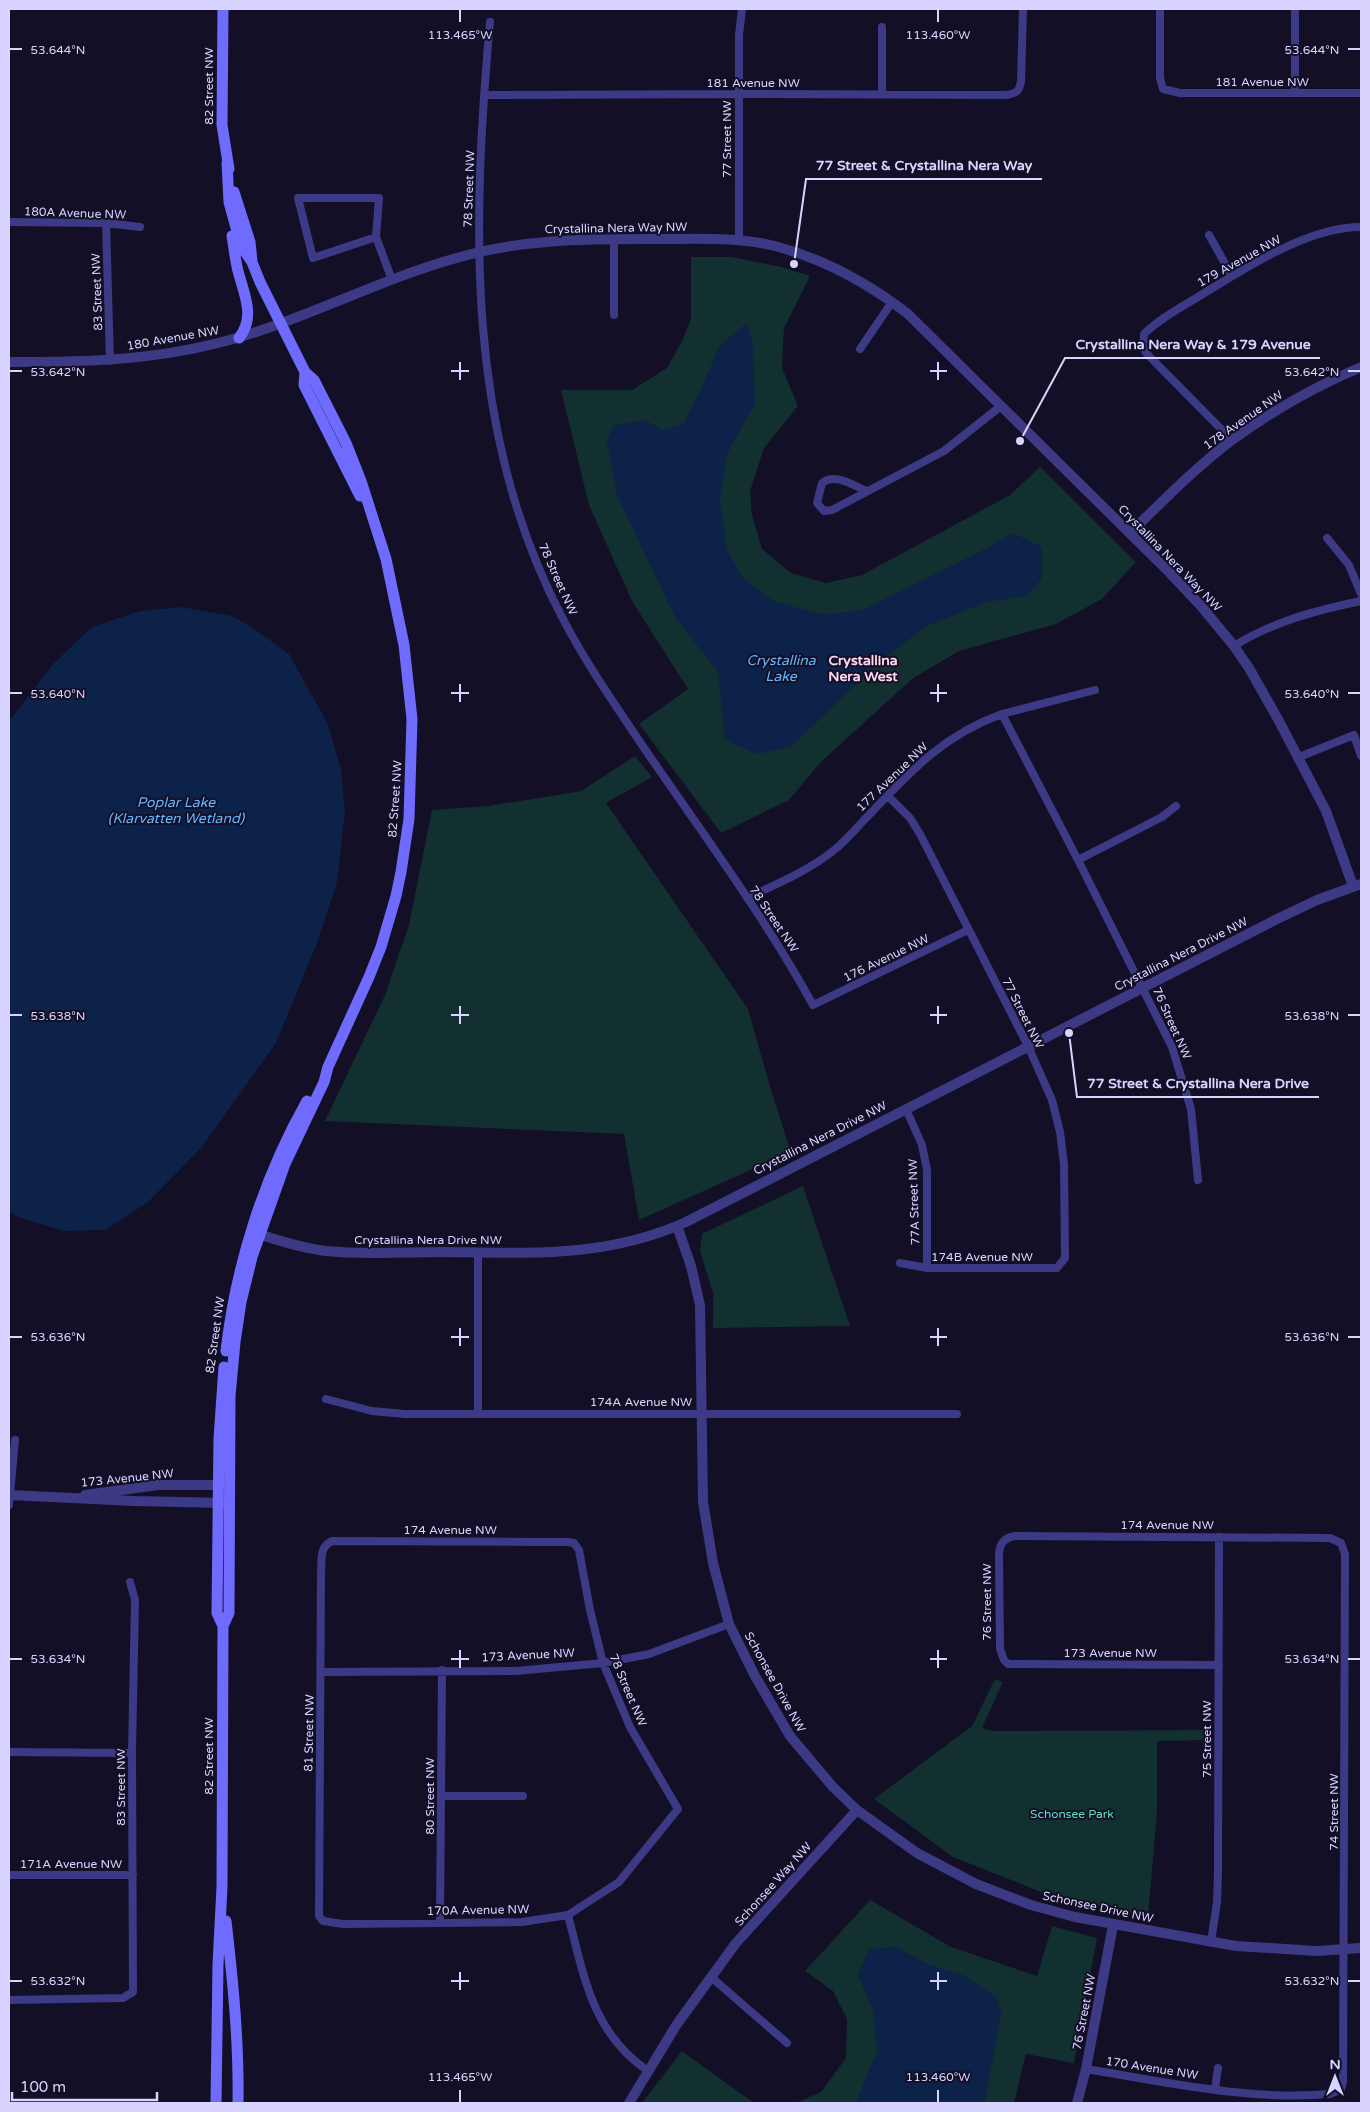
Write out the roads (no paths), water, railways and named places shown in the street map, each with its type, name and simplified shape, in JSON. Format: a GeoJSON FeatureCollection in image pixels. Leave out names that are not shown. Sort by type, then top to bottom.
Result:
{"type":"FeatureCollection","features":[{"type":"Feature","properties":{"kind":"main road","name":"82 Street NW"},"geometry":{"type":"LineString","coordinates":[[216,2103],[218,1964],[222,1887],[223,1626],[217,1613],[235,1342],[256,1233],[285,1164],[324,1082],[328,1067],[381,947],[401,872],[409,819],[412,744],[409,683],[396,602],[386,559],[374,522],[304,385],[304,372],[252,262],[241,246],[229,202],[227,163],[222,125],[223,9]]}},
{"type":"Feature","properties":{"kind":"main road","name":"82 Street NW"},"geometry":{"type":"LineString","coordinates":[[227,163],[250,242],[252,262]]}},
{"type":"Feature","properties":{"kind":"main road"},"geometry":{"type":"LineString","coordinates":[[229,202],[234,250],[248,308],[246,329],[239,338]]}},
{"type":"Feature","properties":{"kind":"main road","name":"82 Street NW"},"geometry":{"type":"LineString","coordinates":[[222,1887],[236,2012],[238,2103]]}},
{"type":"Feature","properties":{"kind":"street","name":"77 Street NW"},"geometry":{"type":"LineString","coordinates":[[739,240],[738,94],[739,35],[742,9]]}},
{"type":"Feature","properties":{"kind":"street","name":"181 Avenue NW"},"geometry":{"type":"LineString","coordinates":[[485,95],[1015,94],[1019,90],[1022,70],[1023,9]]}},
{"type":"Feature","properties":{"kind":"street","name":"181 Avenue NW"},"geometry":{"type":"LineString","coordinates":[[1160,9],[1160,78],[1163,89],[1180,93],[1361,93]]}},
{"type":"Feature","properties":{"kind":"street"},"geometry":{"type":"LineString","coordinates":[[1295,9],[1295,93]]}},
{"type":"Feature","properties":{"kind":"street","name":"78 Street NW"},"geometry":{"type":"LineString","coordinates":[[490,22],[478,177],[478,252],[485,364],[499,442],[518,511],[545,583],[586,660],[785,954],[813,1006]]}},
{"type":"Feature","properties":{"kind":"street"},"geometry":{"type":"LineString","coordinates":[[882,27],[882,94]]}},
{"type":"Feature","properties":{"kind":"street"},"geometry":{"type":"LineString","coordinates":[[376,237],[313,258],[298,198],[379,198],[376,237],[392,280]]}},
{"type":"Feature","properties":{"kind":"street","name":"180A Avenue NW"},"geometry":{"type":"LineString","coordinates":[[9,222],[106,223],[140,227]]}},
{"type":"Feature","properties":{"kind":"street","name":"83 Street NW"},"geometry":{"type":"LineString","coordinates":[[106,223],[110,361]]}},
{"type":"Feature","properties":{"kind":"street","name":"179 Avenue NW"},"geometry":{"type":"LineString","coordinates":[[1232,440],[1146,353],[1142,340],[1144,334],[1156,324],[1232,276],[1284,249],[1315,236],[1361,227]]}},
{"type":"Feature","properties":{"kind":"street"},"geometry":{"type":"LineString","coordinates":[[1209,236],[1232,276]]}},
{"type":"Feature","properties":{"kind":"street"},"geometry":{"type":"LineString","coordinates":[[614,239],[614,315]]}},
{"type":"Feature","properties":{"kind":"street","name":"Crystallina Nera Way NW"},"geometry":{"type":"LineString","coordinates":[[280,324],[420,269],[478,252],[536,242],[614,239],[739,240],[775,246],[842,271],[892,302],[926,330],[1201,606],[1234,646],[1249,668],[1299,757],[1326,811],[1357,885]]}},
{"type":"Feature","properties":{"kind":"street"},"geometry":{"type":"LineString","coordinates":[[860,349],[892,302]]}},
{"type":"Feature","properties":{"kind":"street","name":"180 Avenue NW"},"geometry":{"type":"LineString","coordinates":[[9,362],[110,361],[183,352],[239,338],[280,324]]}},
{"type":"Feature","properties":{"kind":"street","name":"178 Avenue NW"},"geometry":{"type":"LineString","coordinates":[[1130,533],[1194,471],[1232,440],[1310,391],[1361,367]]}},
{"type":"Feature","properties":{"kind":"street"},"geometry":{"type":"LineString","coordinates":[[867,492],[842,480],[831,478],[822,483],[817,503],[820,510],[827,512],[867,492],[944,451],[1001,406]]}},
{"type":"Feature","properties":{"kind":"street"},"geometry":{"type":"LineString","coordinates":[[1327,538],[1349,565],[1361,594]]}},
{"type":"Feature","properties":{"kind":"street"},"geometry":{"type":"LineString","coordinates":[[1234,646],[1275,624],[1361,600]]}},
{"type":"Feature","properties":{"kind":"street","name":"177 Avenue NW"},"geometry":{"type":"LineString","coordinates":[[747,898],[806,868],[834,850],[932,752],[970,728],[1002,714],[1095,690]]}},
{"type":"Feature","properties":{"kind":"street","name":"76 Street NW"},"geometry":{"type":"LineString","coordinates":[[1002,714],[1172,1047],[1185,1086],[1193,1127],[1198,1180]]}},
{"type":"Feature","properties":{"kind":"street"},"geometry":{"type":"LineString","coordinates":[[1299,757],[1354,735],[1361,756]]}},
{"type":"Feature","properties":{"kind":"street","name":"77 Street NW"},"geometry":{"type":"LineString","coordinates":[[888,796],[910,818],[920,834],[1028,1046],[1052,1100],[1063,1150],[1065,1250],[1062,1263]]}},
{"type":"Feature","properties":{"kind":"street"},"geometry":{"type":"LineString","coordinates":[[1078,860],[1162,817],[1176,806]]}},
{"type":"Feature","properties":{"kind":"street","name":"Crystallina Nera Drive NW"},"geometry":{"type":"LineString","coordinates":[[256,1233],[327,1251],[478,1253],[578,1251],[628,1241],[677,1226],[1283,916],[1357,885]]}},
{"type":"Feature","properties":{"kind":"street","name":"176 Avenue NW"},"geometry":{"type":"LineString","coordinates":[[813,1006],[968,930]]}},
{"type":"Feature","properties":{"kind":"street","name":"77A Street NW"},"geometry":{"type":"LineString","coordinates":[[906,1108],[922,1145],[927,1170],[927,1268]]}},
{"type":"Feature","properties":{"kind":"street","name":"Schonsee Drive NW"},"geometry":{"type":"LineString","coordinates":[[677,1226],[691,1266],[700,1305],[701,1479],[705,1525],[713,1564],[730,1624],[751,1668],[790,1736],[833,1787],[857,1810],[917,1853],[976,1884],[1046,1910],[1211,1942],[1284,1950],[1361,1948]]}},
{"type":"Feature","properties":{"kind":"street"},"geometry":{"type":"LineString","coordinates":[[478,1253],[478,1414]]}},
{"type":"Feature","properties":{"kind":"street","name":"174B Avenue NW"},"geometry":{"type":"LineString","coordinates":[[900,1263],[927,1268],[1057,1268],[1062,1263]]}},
{"type":"Feature","properties":{"kind":"street","name":"174A Avenue NW"},"geometry":{"type":"LineString","coordinates":[[326,1399],[350,1407],[382,1412],[478,1414],[957,1414]]}},
{"type":"Feature","properties":{"kind":"street","name":"173 Avenue NW"},"geometry":{"type":"LineString","coordinates":[[15,1440],[9,1499],[59,1498],[223,1503]]}},
{"type":"Feature","properties":{"kind":"street","name":"173 Avenue NW"},"geometry":{"type":"LineString","coordinates":[[59,1498],[158,1485],[224,1485]]}},
{"type":"Feature","properties":{"kind":"street","name":"174 Avenue NW"},"geometry":{"type":"LineString","coordinates":[[1001,1544],[1008,1537],[1015,1536],[1335,1539]]}},
{"type":"Feature","properties":{"kind":"street","name":"75 Street NW"},"geometry":{"type":"LineString","coordinates":[[1211,1942],[1218,1880],[1219,1537]]}},
{"type":"Feature","properties":{"kind":"street","name":"74 Street NW"},"geometry":{"type":"LineString","coordinates":[[1335,1539],[1341,1543],[1345,1554],[1345,1949],[1344,2076],[1341,2089]]}},
{"type":"Feature","properties":{"kind":"street","name":"174 Avenue NW"},"geometry":{"type":"LineString","coordinates":[[326,1544],[339,1541],[574,1543]]}},
{"type":"Feature","properties":{"kind":"street","name":"78 Street NW"},"geometry":{"type":"LineString","coordinates":[[574,1543],[579,1550],[590,1610],[603,1663],[630,1727],[678,1809]]}},
{"type":"Feature","properties":{"kind":"street","name":"81 Street NW"},"geometry":{"type":"LineString","coordinates":[[323,1921],[319,1916],[322,1550],[326,1544]]}},
{"type":"Feature","properties":{"kind":"street","name":"76 Street NW"},"geometry":{"type":"LineString","coordinates":[[1001,1544],[1000,1649],[1004,1660]]}},
{"type":"Feature","properties":{"kind":"street","name":"83 Street NW"},"geometry":{"type":"LineString","coordinates":[[9,2000],[123,1998],[133,1992],[132,1753],[135,1600],[130,1582]]}},
{"type":"Feature","properties":{"kind":"street","name":"173 Avenue NW"},"geometry":{"type":"LineString","coordinates":[[321,1672],[516,1671],[603,1663],[649,1654],[730,1624]]}},
{"type":"Feature","properties":{"kind":"street","name":"173 Avenue NW"},"geometry":{"type":"LineString","coordinates":[[1004,1660],[1013,1665],[1218,1665]]}},
{"type":"Feature","properties":{"kind":"street","name":"80 Street NW"},"geometry":{"type":"LineString","coordinates":[[440,1922],[442,1670]]}},
{"type":"Feature","properties":{"kind":"street"},"geometry":{"type":"LineString","coordinates":[[9,1752],[132,1753]]}},
{"type":"Feature","properties":{"kind":"street"},"geometry":{"type":"LineString","coordinates":[[442,1796],[523,1796]]}},
{"type":"Feature","properties":{"kind":"street","name":"170A Avenue NW"},"geometry":{"type":"LineString","coordinates":[[323,1921],[343,1924],[522,1922],[568,1915],[620,1882],[678,1809]]}},
{"type":"Feature","properties":{"kind":"street","name":"Schonsee Way NW"},"geometry":{"type":"LineString","coordinates":[[629,2103],[677,2024],[736,1943],[768,1905],[857,1810]]}},
{"type":"Feature","properties":{"kind":"street","name":"171A Avenue NW"},"geometry":{"type":"LineString","coordinates":[[9,1875],[133,1875]]}},
{"type":"Feature","properties":{"kind":"street"},"geometry":{"type":"LineString","coordinates":[[568,1915],[588,1990],[605,2027],[630,2059],[648,2071]]}},
{"type":"Feature","properties":{"kind":"street","name":"76 Street NW"},"geometry":{"type":"LineString","coordinates":[[1077,2103],[1086,2069],[1113,1924]]}},
{"type":"Feature","properties":{"kind":"street"},"geometry":{"type":"LineString","coordinates":[[711,1978],[787,2044]]}},
{"type":"Feature","properties":{"kind":"street","name":"170 Avenue NW"},"geometry":{"type":"LineString","coordinates":[[1216,2089],[1218,2068]]}},
{"type":"Feature","properties":{"kind":"street","name":"170 Avenue NW"},"geometry":{"type":"LineString","coordinates":[[1086,2069],[1250,2093],[1324,2094],[1341,2089]]}},
{"type":"Feature","properties":{"kind":"water","name":"Crystallina Lake"},"geometry":{"type":"Polygon","coordinates":[[[747,323],[753,346],[755,403],[727,454],[720,499],[727,550],[742,577],[773,601],[824,615],[862,610],[985,549],[1013,533],[1042,547],[1042,578],[1027,596],[986,602],[925,627],[876,665],[791,747],[757,754],[725,740],[718,672],[675,617],[617,495],[607,441],[613,426],[645,420],[662,430],[683,424],[720,345],[747,323]]]}},
{"type":"Feature","properties":{"kind":"water","name":"Poplar Lake (Klarvatten Wetland)"},"geometry":{"type":"Polygon","coordinates":[[[181,607],[232,616],[250,626],[289,654],[328,724],[341,770],[345,812],[337,882],[317,943],[276,1043],[201,1148],[148,1202],[105,1230],[63,1231],[16,1216],[9,1211],[9,721],[54,663],[92,627],[140,611],[181,607]]]}},
{"type":"Feature","properties":{"kind":"water"},"geometry":{"type":"Polygon","coordinates":[[[895,1947],[930,1965],[963,1975],[997,1998],[1001,2012],[986,2096],[983,2103],[854,2103],[858,2098],[877,2051],[873,2010],[858,1975],[869,1949],[895,1947]]]}},
{"type":"Feature","properties":{"kind":"place","name":"77 Street & Crystallina Nera Way"},"geometry":{"type":"Point","coordinates":[794,264]}},
{"type":"Feature","properties":{"kind":"place","name":"Crystallina Nera Way & 179 Avenue"},"geometry":{"type":"Point","coordinates":[1020,441]}},
{"type":"Feature","properties":{"kind":"place","name":"77 Street & Crystallina Nera Drive"},"geometry":{"type":"Point","coordinates":[1069,1033]}},
{"type":"Feature","properties":{"kind":"district","name":"Crystallina Nera West"},"geometry":{"type":"Point","coordinates":[863,668]}},
{"type":"Feature","properties":{"kind":"park label","name":"Schonsee Park"},"geometry":{"type":"Point","coordinates":[1072,1814]}}]}
